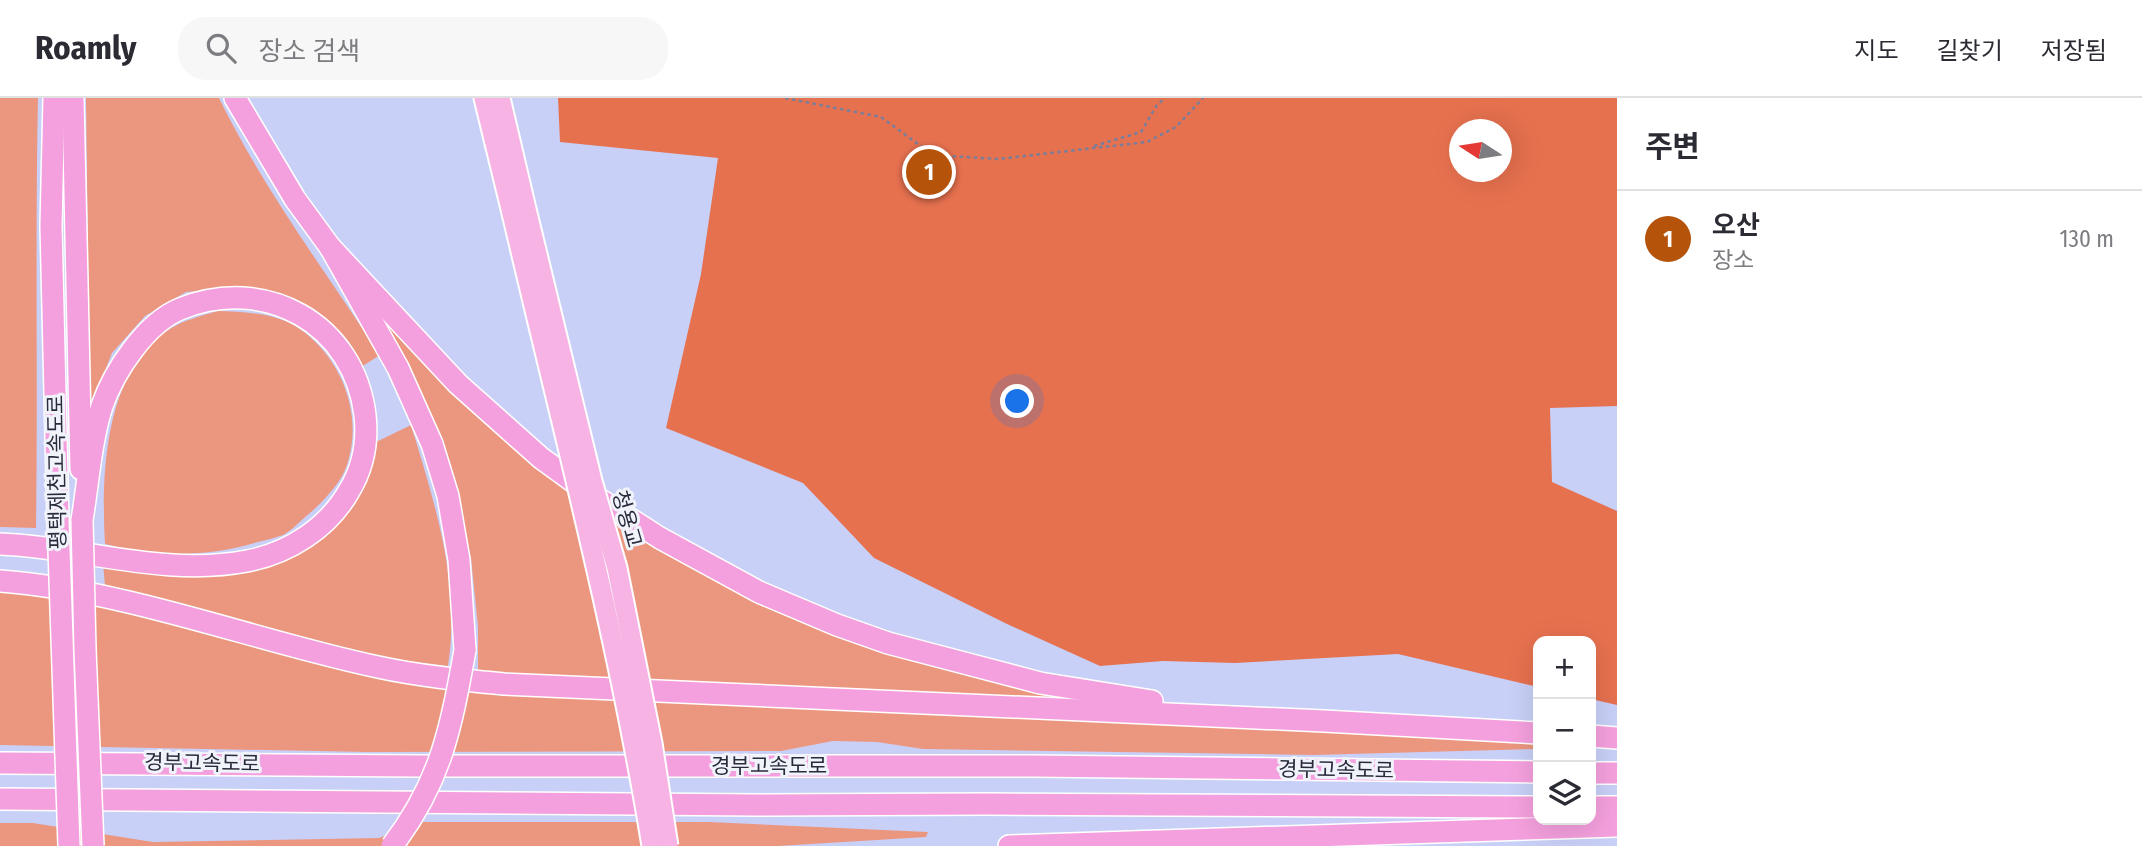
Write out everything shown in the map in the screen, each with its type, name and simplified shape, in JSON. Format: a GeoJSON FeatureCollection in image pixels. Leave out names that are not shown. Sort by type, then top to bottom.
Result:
{"type":"FeatureCollection","features":[{"type":"Feature","properties":{"kind":"highway","name":"평택제천고속도로"},"geometry":{"type":"LineString","coordinates":[[54,98],[51,226],[69,846]]}},
{"type":"Feature","properties":{"kind":"highway","name":"평택제천고속도로"},"geometry":{"type":"LineString","coordinates":[[74,98],[85,649],[93,846]]}},
{"type":"Feature","properties":{"kind":"highway"},"geometry":{"type":"LineString","coordinates":[[235,98],[295,199],[330,247],[457,384],[541,458],[660,538],[759,592],[888,643],[1040,683],[1132,699],[1324,721]]}},
{"type":"Feature","properties":{"kind":"highway"},"geometry":{"type":"LineString","coordinates":[[484,98],[519,211]]}},
{"type":"Feature","properties":{"kind":"highway"},"geometry":{"type":"LineString","coordinates":[[500,98],[519,211]]}},
{"type":"Feature","properties":{"kind":"highway","name":"청용교"},"geometry":{"type":"LineString","coordinates":[[519,211],[611,631],[652,846]]}},
{"type":"Feature","properties":{"kind":"highway","name":"청용교"},"geometry":{"type":"LineString","coordinates":[[519,211],[617,568],[652,743],[668,846]]}},
{"type":"Feature","properties":{"kind":"highway"},"geometry":{"type":"LineString","coordinates":[[330,247],[398,368],[432,444],[448,496],[460,559],[465,650],[452,722],[432,784],[409,824],[392,846]]}},
{"type":"Feature","properties":{"kind":"highway"},"geometry":{"type":"LineString","coordinates":[[0,544],[170,566],[220,565],[248,561],[291,546],[312,534],[340,507],[354,483],[364,454],[366,429],[363,404],[356,377],[344,355],[324,332],[298,312],[272,302],[242,297],[213,299],[179,309],[143,338],[120,368],[102,406],[82,520]]}},
{"type":"Feature","properties":{"kind":"highway"},"geometry":{"type":"LineString","coordinates":[[0,581],[50,585],[128,601],[379,667],[504,684],[1533,733]]}},
{"type":"Feature","properties":{"kind":"highway"},"geometry":{"type":"LineString","coordinates":[[1596,736],[1617,738]]}},
{"type":"Feature","properties":{"kind":"highway","name":"경부고속도로"},"geometry":{"type":"LineString","coordinates":[[0,763],[1033,766],[1533,772]]}},
{"type":"Feature","properties":{"kind":"highway"},"geometry":{"type":"LineString","coordinates":[[1596,773],[1617,773]]}},
{"type":"Feature","properties":{"kind":"highway","name":"경부고속도로"},"geometry":{"type":"LineString","coordinates":[[0,799],[1533,807]]}},
{"type":"Feature","properties":{"kind":"highway"},"geometry":{"type":"LineString","coordinates":[[1596,807],[1617,807]]}},
{"type":"Feature","properties":{"kind":"highway"},"geometry":{"type":"LineString","coordinates":[[1009,846],[1617,826]]}},
{"type":"Feature","properties":{"kind":"path"},"geometry":{"type":"LineString","coordinates":[[785,98],[881,117],[933,155],[1010,159],[1147,142],[1176,127],[1203,98]]}},
{"type":"Feature","properties":{"kind":"path"},"geometry":{"type":"LineString","coordinates":[[1087,148],[1141,132],[1157,105],[1165,98]]}},
{"type":"Feature","properties":{"kind":"shaded area"},"geometry":{"type":"Polygon","coordinates":[[[0,98],[38,98],[36,528],[0,527],[0,98]]]}},
{"type":"Feature","properties":{"kind":"shaded area"},"geometry":{"type":"Polygon","coordinates":[[[86,98],[219,98],[295,229],[380,355],[358,369],[335,330],[299,301],[246,287],[186,292],[145,316],[112,353],[90,409],[86,98]]]}},
{"type":"Feature","properties":{"kind":"shaded area"},"geometry":{"type":"Polygon","coordinates":[[[558,98],[1617,98],[1617,406],[1550,408],[1552,482],[1617,511],[1617,705],[1596,700],[1596,636],[1533,636],[1533,686],[1398,654],[1235,663],[1163,661],[1100,666],[1007,624],[874,558],[803,483],[666,428],[701,274],[718,158],[560,142],[558,98]]]}},
{"type":"Feature","properties":{"kind":"shaded area"},"geometry":{"type":"Polygon","coordinates":[[[218,311],[252,313],[285,321],[304,332],[330,359],[346,392],[351,410],[351,447],[344,472],[335,487],[316,507],[289,531],[277,537],[220,551],[182,554],[105,544],[104,486],[112,422],[134,365],[153,342],[177,325],[218,311]]]}},
{"type":"Feature","properties":{"kind":"shaded area"},"geometry":{"type":"Polygon","coordinates":[[[386,320],[529,459],[883,650],[983,679],[1054,695],[1057,699],[547,677],[478,671],[478,627],[471,558],[453,481],[426,402],[386,325],[386,320]]]}},
{"type":"Feature","properties":{"kind":"shaded area"},"geometry":{"type":"Polygon","coordinates":[[[411,425],[437,514],[448,574],[451,635],[448,666],[378,658],[105,586],[103,563],[236,569],[329,528],[370,445],[411,425]]]}},
{"type":"Feature","properties":{"kind":"shaded area"},"geometry":{"type":"Polygon","coordinates":[[[0,588],[125,607],[319,660],[1202,725],[1533,742],[1533,749],[1313,755],[923,749],[877,742],[833,741],[781,751],[367,752],[0,745],[0,588]]]}},
{"type":"Feature","properties":{"kind":"shaded area"},"geometry":{"type":"Polygon","coordinates":[[[423,822],[709,822],[928,832],[926,837],[778,846],[0,846],[0,823],[33,823],[153,842],[379,838],[423,822]]]}},
{"type":"Feature","properties":{"kind":"place","name":"오산"},"geometry":{"type":"Point","coordinates":[929,172]}}]}
